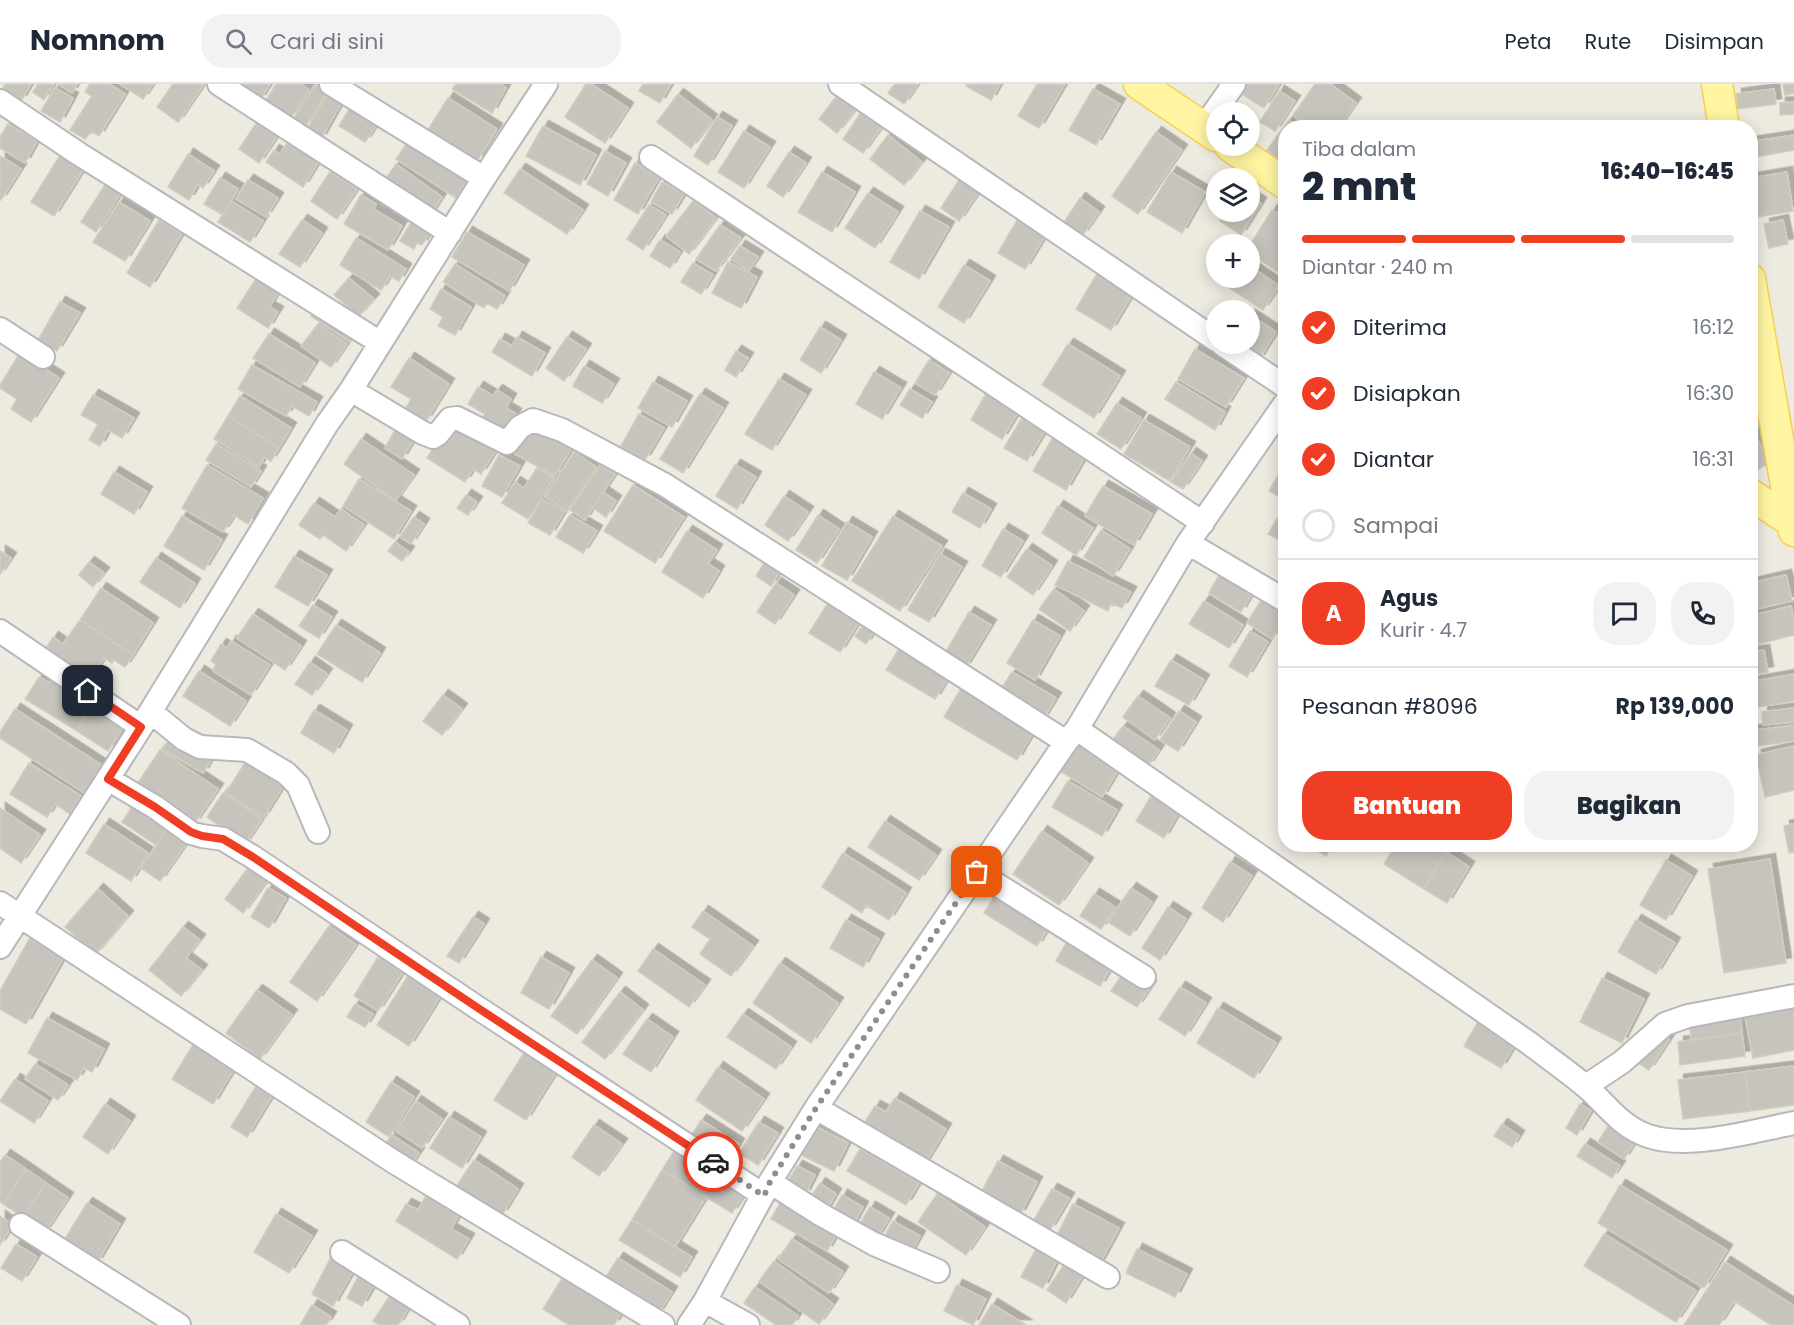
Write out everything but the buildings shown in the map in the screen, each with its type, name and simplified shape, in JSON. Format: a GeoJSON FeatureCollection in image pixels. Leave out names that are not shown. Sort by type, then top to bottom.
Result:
{"type":"FeatureCollection","features":[{"type":"Feature","properties":{"kind":"main road"},"geometry":{"type":"LineString","coordinates":[[1139,84],[1206,129]]}},
{"type":"Feature","properties":{"kind":"main road"},"geometry":{"type":"LineString","coordinates":[[1717,84],[1723,120]]}},
{"type":"Feature","properties":{"kind":"main road"},"geometry":{"type":"LineString","coordinates":[[1245,156],[1278,179]]}},
{"type":"Feature","properties":{"kind":"main road"},"geometry":{"type":"LineString","coordinates":[[1758,325],[1793,526]]}},
{"type":"Feature","properties":{"kind":"main road"},"geometry":{"type":"LineString","coordinates":[[1758,500],[1793,526]]}},
{"type":"Feature","properties":{"kind":"street"},"geometry":{"type":"LineString","coordinates":[[219,84],[450,233]]}},
{"type":"Feature","properties":{"kind":"street"},"geometry":{"type":"LineString","coordinates":[[331,84],[484,178]]}},
{"type":"Feature","properties":{"kind":"street"},"geometry":{"type":"LineString","coordinates":[[0,947],[146,719],[271,513],[546,84]]}},
{"type":"Feature","properties":{"kind":"street"},"geometry":{"type":"LineString","coordinates":[[840,84],[1206,333]]}},
{"type":"Feature","properties":{"kind":"street"},"geometry":{"type":"LineString","coordinates":[[1225,102],[1234,84]]}},
{"type":"Feature","properties":{"kind":"street"},"geometry":{"type":"LineString","coordinates":[[0,101],[79,154],[380,342]]}},
{"type":"Feature","properties":{"kind":"street"},"geometry":{"type":"LineString","coordinates":[[651,157],[1203,523]]}},
{"type":"Feature","properties":{"kind":"street"},"geometry":{"type":"LineString","coordinates":[[0,329],[43,357]]}},
{"type":"Feature","properties":{"kind":"street"},"geometry":{"type":"LineString","coordinates":[[1237,354],[1278,382]]}},
{"type":"Feature","properties":{"kind":"street"},"geometry":{"type":"LineString","coordinates":[[351,390],[433,437],[450,419],[457,418],[507,443],[520,427],[532,420],[562,430],[665,486],[1071,736],[1529,1043],[1586,1086],[1617,1119],[1648,1136],[1679,1141],[1705,1140],[1794,1123]]}},
{"type":"Feature","properties":{"kind":"street"},"geometry":{"type":"LineString","coordinates":[[689,1325],[816,1108],[1071,736],[1188,543],[1278,414]]}},
{"type":"Feature","properties":{"kind":"street"},"geometry":{"type":"LineString","coordinates":[[1188,543],[1278,596]]}},
{"type":"Feature","properties":{"kind":"street"},"geometry":{"type":"LineString","coordinates":[[0,631],[146,719],[200,747],[247,750],[286,773],[298,785],[318,832]]}},
{"type":"Feature","properties":{"kind":"street"},"geometry":{"type":"LineString","coordinates":[[108,779],[191,832],[223,839],[253,857],[478,1008],[767,1189],[820,1214],[874,1244],[938,1271]]}},
{"type":"Feature","properties":{"kind":"street"},"geometry":{"type":"LineString","coordinates":[[977,872],[1144,977]]}},
{"type":"Feature","properties":{"kind":"street"},"geometry":{"type":"LineString","coordinates":[[0,903],[394,1162],[663,1325]]}},
{"type":"Feature","properties":{"kind":"street"},"geometry":{"type":"LineString","coordinates":[[1586,1086],[1622,1062],[1665,1024],[1688,1016],[1794,996]]}},
{"type":"Feature","properties":{"kind":"street"},"geometry":{"type":"LineString","coordinates":[[816,1108],[1108,1277]]}},
{"type":"Feature","properties":{"kind":"street"},"geometry":{"type":"LineString","coordinates":[[21,1224],[179,1325]]}},
{"type":"Feature","properties":{"kind":"street"},"geometry":{"type":"LineString","coordinates":[[342,1252],[458,1325]]}},
{"type":"Feature","properties":{"kind":"street"},"geometry":{"type":"LineString","coordinates":[[705,1301],[748,1325]]}},
{"type":"Feature","properties":{"kind":"way so far"},"geometry":{"type":"LineString","coordinates":[[713,1162],[764,1196],[770,1182],[816,1108],[977,872]]}},
{"type":"Feature","properties":{"kind":"route"},"geometry":{"type":"LineString","coordinates":[[88,691],[141,727],[108,779],[196,835],[223,839],[253,857],[713,1162]]}}]}
